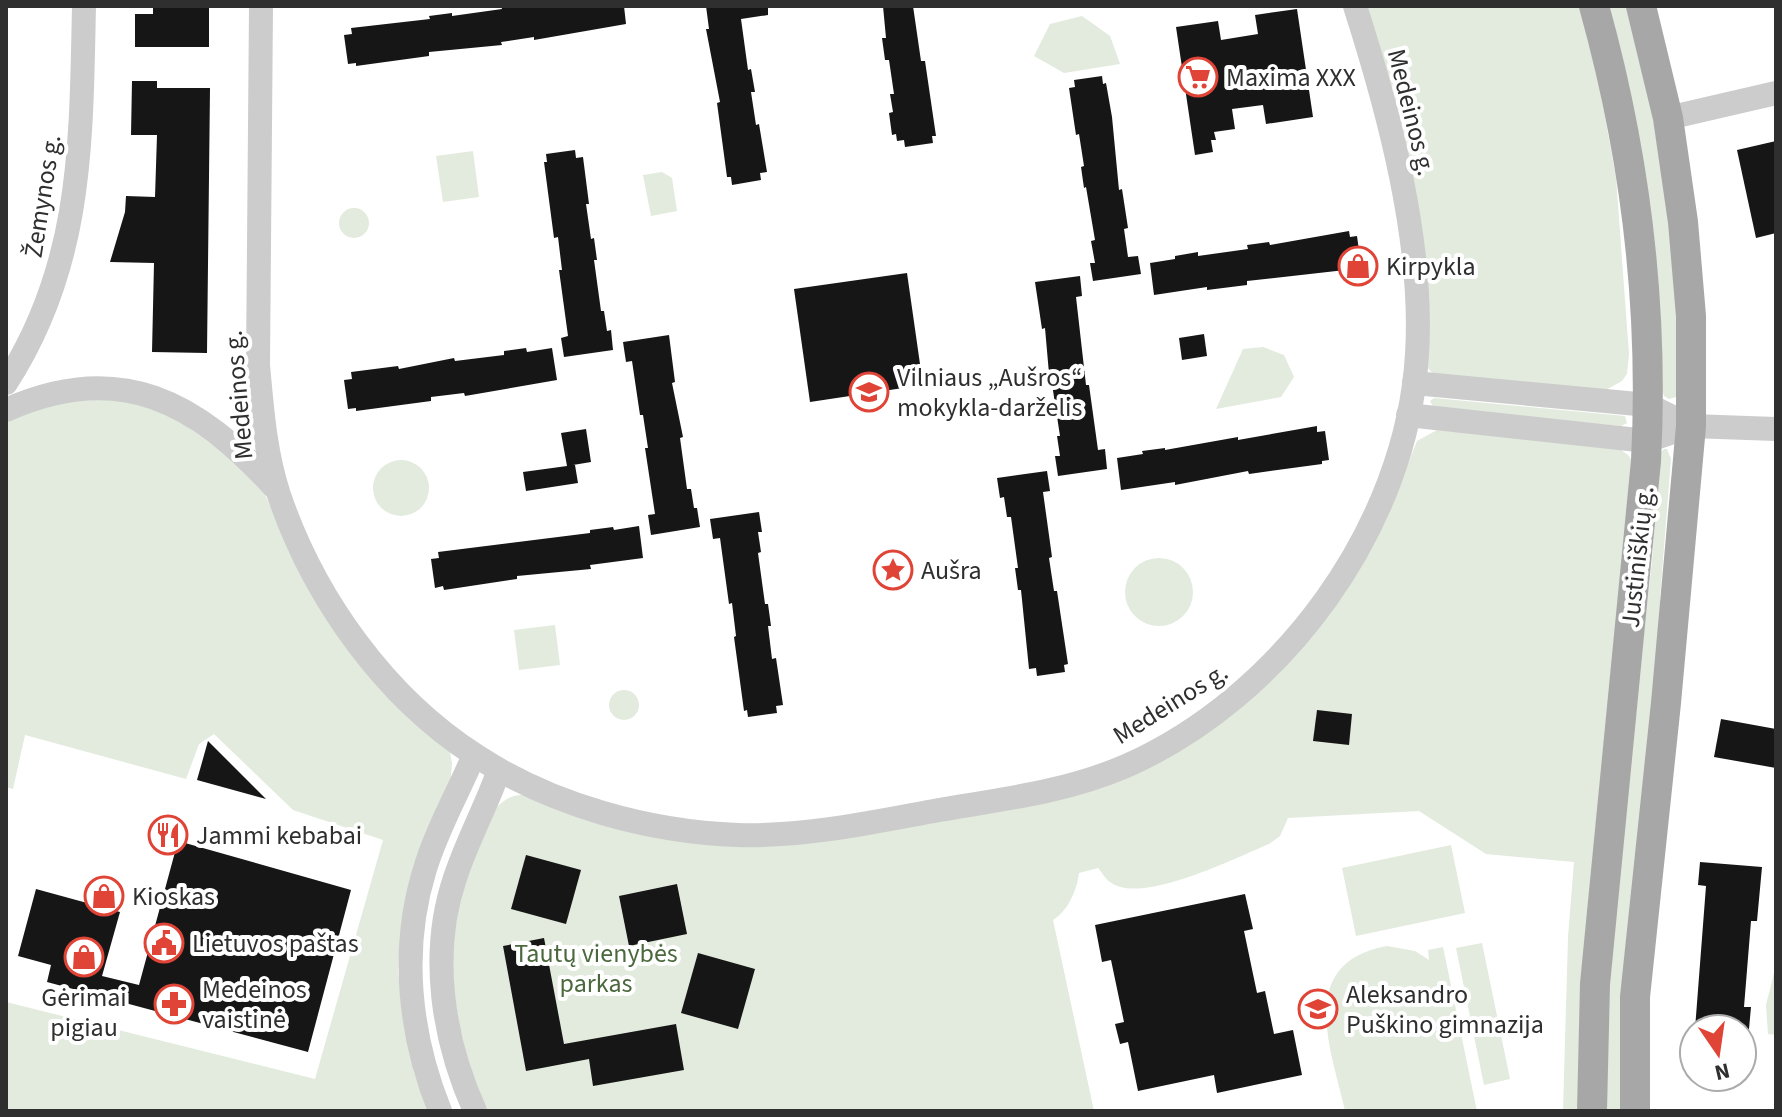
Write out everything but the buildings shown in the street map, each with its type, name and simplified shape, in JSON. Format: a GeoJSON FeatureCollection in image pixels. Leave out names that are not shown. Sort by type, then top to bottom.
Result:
{"type":"FeatureCollection","features":[{"type":"Feature","properties":{"kind":"main road","name":"Justiniškių g."},"geometry":{"type":"LineString","coordinates":[[1592,1111],[1595,984],[1648,405],[1647,311],[1636,205],[1606,51],[1594,6]]}},
{"type":"Feature","properties":{"kind":"main road","name":"Justiniškių g."},"geometry":{"type":"LineString","coordinates":[[1635,1111],[1635,997],[1691,426],[1691,316],[1683,222],[1668,118],[1641,6]]}},
{"type":"Feature","properties":{"kind":"street","name":"Žemynos g."},"geometry":{"type":"LineString","coordinates":[[6,383],[49,299],[72,216],[81,140],[84,6]]}},
{"type":"Feature","properties":{"kind":"street","name":"Medeinos g."},"geometry":{"type":"LineString","coordinates":[[261,6],[258,365],[267,445],[278,491],[316,579],[371,660],[420,710],[474,755],[499,770],[575,803],[615,816],[696,831],[740,835],[863,823],[1035,795],[1126,766],[1170,743],[1224,707],[1254,682],[1300,634],[1338,581],[1371,522],[1386,488],[1408,415],[1414,383],[1418,331],[1409,231],[1392,140],[1355,6]]}},
{"type":"Feature","properties":{"kind":"street"},"geometry":{"type":"LineString","coordinates":[[1668,118],[1776,93]]}},
{"type":"Feature","properties":{"kind":"street"},"geometry":{"type":"LineString","coordinates":[[1414,383],[1648,405],[1691,426]]}},
{"type":"Feature","properties":{"kind":"street"},"geometry":{"type":"LineString","coordinates":[[6,410],[67,390],[98,387],[136,391],[169,403],[201,421],[253,464],[278,491]]}},
{"type":"Feature","properties":{"kind":"street"},"geometry":{"type":"LineString","coordinates":[[1408,415],[1647,441],[1691,426],[1776,429]]}},
{"type":"Feature","properties":{"kind":"street"},"geometry":{"type":"LineString","coordinates":[[440,1111],[420,1052],[414,1020],[410,982],[411,945],[415,910],[425,869],[441,825],[474,755]]}},
{"type":"Feature","properties":{"kind":"street"},"geometry":{"type":"LineString","coordinates":[[475,1111],[451,1045],[441,981],[442,947],[453,881],[499,770]]}},
{"type":"Feature","properties":{"kind":"green space"},"geometry":{"type":"Polygon","coordinates":[[[1365,6],[1585,6],[1616,178],[1629,354],[1627,374],[1622,381],[1604,391],[1435,376],[1425,365],[1365,6]]]}},
{"type":"Feature","properties":{"kind":"green space"},"geometry":{"type":"Polygon","coordinates":[[[1607,6],[1630,6],[1653,96],[1676,251],[1676,397],[1669,399],[1662,389],[1638,148],[1620,53],[1607,6]]]}},
{"type":"Feature","properties":{"kind":"green space"},"geometry":{"type":"Polygon","coordinates":[[[1082,16],[1110,36],[1120,64],[1064,73],[1034,56],[1050,24],[1082,16]]]}},
{"type":"Feature","properties":{"kind":"green space"},"geometry":{"type":"Polygon","coordinates":[[[473,151],[479,197],[443,202],[436,156],[473,151]]]}},
{"type":"Feature","properties":{"kind":"green space"},"geometry":{"type":"Polygon","coordinates":[[[662,172],[672,178],[677,211],[651,216],[643,175],[662,172]]]}},
{"type":"Feature","properties":{"kind":"green space"},"geometry":{"type":"Polygon","coordinates":[[[354,208],[365,212],[369,223],[365,234],[354,238],[343,234],[339,223],[343,212],[354,208]]]}},
{"type":"Feature","properties":{"kind":"green space"},"geometry":{"type":"Polygon","coordinates":[[[1263,347],[1284,355],[1294,377],[1281,397],[1216,409],[1243,349],[1263,347]]]}},
{"type":"Feature","properties":{"kind":"green space"},"geometry":{"type":"Polygon","coordinates":[[[82,397],[113,398],[165,411],[238,463],[264,493],[279,523],[450,752],[450,786],[401,932],[398,971],[402,1014],[414,1072],[427,1111],[6,1111],[6,1002],[315,1079],[383,840],[293,810],[214,734],[199,744],[186,779],[25,735],[13,789],[6,787],[6,421],[82,397]]]}},
{"type":"Feature","properties":{"kind":"green space"},"geometry":{"type":"Polygon","coordinates":[[[1434,398],[1625,416],[1627,423],[1621,426],[1434,408],[1430,401],[1434,398]]]}},
{"type":"Feature","properties":{"kind":"green space","name":"Tautų vienybės parkas"},"geometry":{"type":"Polygon","coordinates":[[[1437,430],[1617,447],[1634,463],[1582,1111],[1563,1111],[1568,937],[1574,862],[1486,854],[1419,811],[1288,818],[1280,836],[1269,844],[1165,884],[1124,888],[1110,882],[1098,868],[1079,873],[1071,900],[1053,920],[1094,1111],[485,1111],[466,1053],[455,998],[454,941],[458,911],[469,872],[497,807],[505,800],[518,795],[533,795],[645,832],[998,811],[1220,723],[1387,515],[1417,441],[1437,430]]]}},
{"type":"Feature","properties":{"kind":"green space"},"geometry":{"type":"Polygon","coordinates":[[[1667,449],[1671,459],[1660,598],[1658,700],[1624,1111],[1603,1111],[1608,950],[1652,561],[1660,453],[1667,449]]]}},
{"type":"Feature","properties":{"kind":"green space"},"geometry":{"type":"Polygon","coordinates":[[[401,460],[421,468],[429,488],[421,508],[401,516],[381,508],[373,488],[381,468],[401,460]]]}},
{"type":"Feature","properties":{"kind":"green space"},"geometry":{"type":"Polygon","coordinates":[[[1159,558],[1183,568],[1193,592],[1183,616],[1159,626],[1135,616],[1125,592],[1135,568],[1159,558]]]}},
{"type":"Feature","properties":{"kind":"green space"},"geometry":{"type":"Polygon","coordinates":[[[555,625],[560,665],[519,670],[514,630],[555,625]]]}},
{"type":"Feature","properties":{"kind":"green space"},"geometry":{"type":"Polygon","coordinates":[[[624,690],[635,694],[639,705],[635,716],[624,720],[613,716],[609,705],[613,694],[624,690]]]}},
{"type":"Feature","properties":{"kind":"green space"},"geometry":{"type":"Polygon","coordinates":[[[1451,845],[1465,913],[1356,936],[1342,868],[1451,845]]]}},
{"type":"Feature","properties":{"kind":"green space"},"geometry":{"type":"Polygon","coordinates":[[[1482,943],[1510,1079],[1484,1085],[1456,948],[1482,943]]]}},
{"type":"Feature","properties":{"kind":"green space"},"geometry":{"type":"Polygon","coordinates":[[[1387,946],[1415,951],[1429,960],[1428,950],[1443,947],[1477,1111],[1345,1111],[1328,1036],[1326,1011],[1330,989],[1340,970],[1358,955],[1387,946]]]}},
{"type":"Feature","properties":{"kind":"green space"},"geometry":{"type":"Polygon","coordinates":[[[1776,965],[1776,1035],[1768,1034],[1766,1005],[1776,965]]]}},
{"type":"Feature","properties":{"kind":"place","name":"Maxima XXX"},"geometry":{"type":"Point","coordinates":[1198,77]}},
{"type":"Feature","properties":{"kind":"place","name":"Kirpykla"},"geometry":{"type":"Point","coordinates":[1358,266]}},
{"type":"Feature","properties":{"kind":"place","name":"Vilniaus „Aušros“ mokykla-darželis"},"geometry":{"type":"Point","coordinates":[869,392]}},
{"type":"Feature","properties":{"kind":"place","name":"Aušra"},"geometry":{"type":"Point","coordinates":[893,570]}},
{"type":"Feature","properties":{"kind":"place","name":"Jammi kebabai"},"geometry":{"type":"Point","coordinates":[168,835]}},
{"type":"Feature","properties":{"kind":"place","name":"Kioskas"},"geometry":{"type":"Point","coordinates":[104,896]}},
{"type":"Feature","properties":{"kind":"place","name":"Lietuvos paštas"},"geometry":{"type":"Point","coordinates":[164,943]}},
{"type":"Feature","properties":{"kind":"place","name":"Gėrimai pigiau"},"geometry":{"type":"Point","coordinates":[84,957]}},
{"type":"Feature","properties":{"kind":"place","name":"Medeinos vaistinė"},"geometry":{"type":"Point","coordinates":[174,1004]}},
{"type":"Feature","properties":{"kind":"place","name":"Aleksandro Puškino gimnazija"},"geometry":{"type":"Point","coordinates":[1318,1009]}}]}
